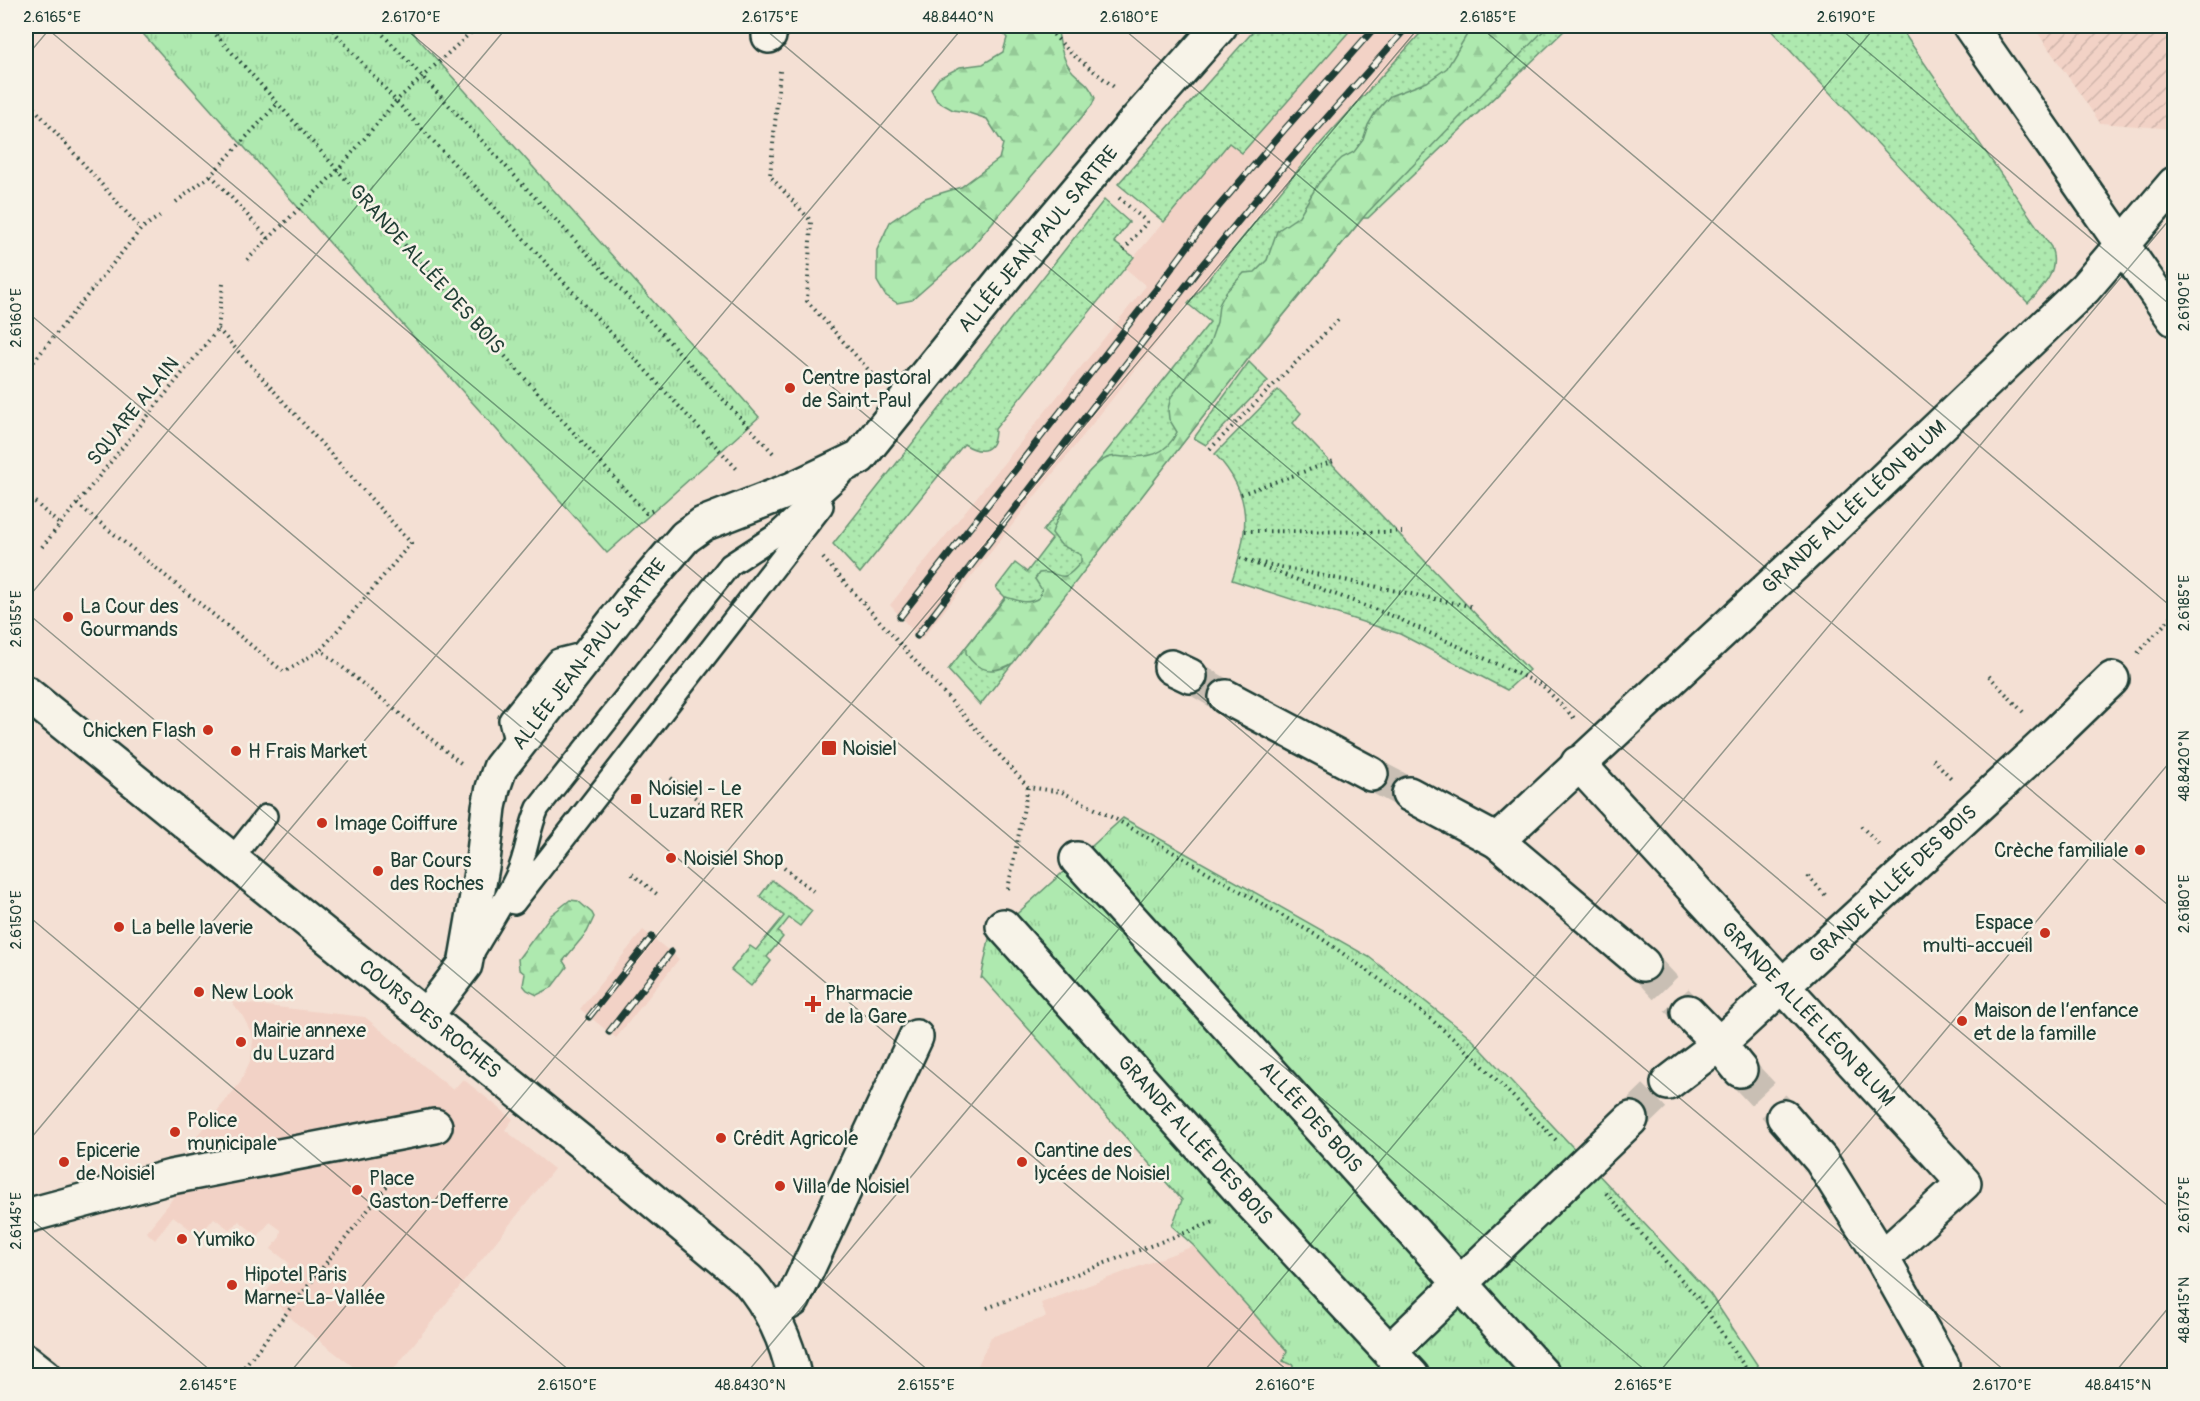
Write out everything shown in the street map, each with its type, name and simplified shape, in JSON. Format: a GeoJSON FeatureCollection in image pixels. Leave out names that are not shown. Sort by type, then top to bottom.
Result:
{"type":"FeatureCollection","features":[{"type":"Feature","properties":{"kind":"street","name":"ALLÉE JEAN-PAUL SARTRE"},"geometry":{"type":"LineString","coordinates":[[426,1016],[465,965],[493,788],[500,768],[664,559],[685,537],[756,489],[828,474],[860,457],[1015,264],[1220,26]]}},
{"type":"Feature","properties":{"kind":"street"},"geometry":{"type":"LineString","coordinates":[[1970,26],[2175,319]]}},
{"type":"Feature","properties":{"kind":"street","name":"GRANDE ALLÉE LÉON BLUM"},"geometry":{"type":"LineString","coordinates":[[1497,841],[2085,288],[2175,184]]}},
{"type":"Feature","properties":{"kind":"street","name":"GRANDE ALLÉE DES BOIS"},"geometry":{"type":"LineString","coordinates":[[1668,1083],[1719,1044],[2112,679]]}},
{"type":"Feature","properties":{"kind":"street","name":"COURS DES ROCHES"},"geometry":{"type":"LineString","coordinates":[[26,693],[747,1279],[759,1292],[779,1328],[794,1376]]}},
{"type":"Feature","properties":{"kind":"street"},"geometry":{"type":"LineString","coordinates":[[1226,696],[1371,774]]}},
{"type":"Feature","properties":{"kind":"street","name":"GRANDE ALLÉE LÉON BLUM"},"geometry":{"type":"LineString","coordinates":[[1589,754],[1782,986],[1964,1183],[1882,1258]]}},
{"type":"Feature","properties":{"kind":"street"},"geometry":{"type":"LineString","coordinates":[[1409,794],[1497,841],[1643,964]]}},
{"type":"Feature","properties":{"kind":"street","name":"ALLÉE DES BOIS"},"geometry":{"type":"LineString","coordinates":[[1077,859],[1544,1376]]}},
{"type":"Feature","properties":{"kind":"street","name":"GRANDE ALLÉE DES BOIS"},"geometry":{"type":"LineString","coordinates":[[1003,926],[1254,1206],[1412,1376]]}},
{"type":"Feature","properties":{"kind":"street"},"geometry":{"type":"LineString","coordinates":[[1688,1012],[1740,1070]]}},
{"type":"Feature","properties":{"kind":"street"},"geometry":{"type":"LineString","coordinates":[[771,1313],[794,1300],[916,1037]]}},
{"type":"Feature","properties":{"kind":"street"},"geometry":{"type":"LineString","coordinates":[[1784,1117],[1821,1160],[1882,1258],[1942,1365]]}},
{"type":"Feature","properties":{"kind":"street"},"geometry":{"type":"LineString","coordinates":[[1390,1351],[1631,1119]]}},
{"type":"Feature","properties":{"kind":"street"},"geometry":{"type":"LineString","coordinates":[[26,1216],[171,1177],[435,1126]]}},
{"type":"Feature","properties":{"kind":"street"},"geometry":{"type":"LineString","coordinates":[[26,1361],[45,1376]]}},
{"type":"Feature","properties":{"kind":"lane","name":"ALLÉE JEAN-PAUL SARTRE"},"geometry":{"type":"LineString","coordinates":[[465,965],[860,457]]}},
{"type":"Feature","properties":{"kind":"lane"},"geometry":{"type":"LineString","coordinates":[[465,965],[517,876],[538,808],[730,565],[776,535],[860,457]]}},
{"type":"Feature","properties":{"kind":"lane"},"geometry":{"type":"LineString","coordinates":[[231,859],[266,816]]}},
{"type":"Feature","properties":{"kind":"path","name":"GRANDE ALLÉE DES BOIS"},"geometry":{"type":"LineString","coordinates":[[208,26],[646,513],[657,509]]}},
{"type":"Feature","properties":{"kind":"path"},"geometry":{"type":"LineString","coordinates":[[329,26],[756,489]]}},
{"type":"Feature","properties":{"kind":"path"},"geometry":{"type":"LineString","coordinates":[[375,26],[778,458]]}},
{"type":"Feature","properties":{"kind":"path"},"geometry":{"type":"LineString","coordinates":[[248,260],[338,170],[396,101],[478,26]]}},
{"type":"Feature","properties":{"kind":"path"},"geometry":{"type":"LineString","coordinates":[[1045,26],[1072,54],[1114,87]]}},
{"type":"Feature","properties":{"kind":"path"},"geometry":{"type":"LineString","coordinates":[[770,31],[780,67],[770,176],[811,221],[807,301],[874,376]]}},
{"type":"Feature","properties":{"kind":"path"},"geometry":{"type":"LineString","coordinates":[[26,99],[141,229]]}},
{"type":"Feature","properties":{"kind":"path"},"geometry":{"type":"LineString","coordinates":[[176,202],[211,175],[278,103]]}},
{"type":"Feature","properties":{"kind":"path"},"geometry":{"type":"LineString","coordinates":[[211,175],[269,239]]}},
{"type":"Feature","properties":{"kind":"path"},"geometry":{"type":"LineString","coordinates":[[1114,194],[1147,222],[1124,250]]}},
{"type":"Feature","properties":{"kind":"path"},"geometry":{"type":"LineString","coordinates":[[26,371],[141,229],[161,215]]}},
{"type":"Feature","properties":{"kind":"path"},"geometry":{"type":"LineString","coordinates":[[77,504],[284,672],[321,650],[411,543],[218,329],[223,284]]}},
{"type":"Feature","properties":{"kind":"path"},"geometry":{"type":"LineString","coordinates":[[1210,449],[1341,317]]}},
{"type":"Feature","properties":{"kind":"path","name":"SQUARE ALAIN"},"geometry":{"type":"LineString","coordinates":[[42,547],[218,329]]}},
{"type":"Feature","properties":{"kind":"path"},"geometry":{"type":"LineString","coordinates":[[1240,494],[1334,461]]}},
{"type":"Feature","properties":{"kind":"path"},"geometry":{"type":"LineString","coordinates":[[26,495],[60,525]]}},
{"type":"Feature","properties":{"kind":"path"},"geometry":{"type":"LineString","coordinates":[[1245,531],[1402,532]]}},
{"type":"Feature","properties":{"kind":"path"},"geometry":{"type":"LineString","coordinates":[[801,532],[1028,787],[1062,792],[1110,816],[1321,938],[1379,979],[1470,1053],[1535,1116],[1624,1212],[1700,1301],[1751,1376]]}},
{"type":"Feature","properties":{"kind":"path"},"geometry":{"type":"LineString","coordinates":[[1474,606],[1240,558],[1395,617],[1542,685],[1589,754]]}},
{"type":"Feature","properties":{"kind":"path"},"geometry":{"type":"LineString","coordinates":[[2112,679],[2175,615]]}},
{"type":"Feature","properties":{"kind":"path"},"geometry":{"type":"LineString","coordinates":[[321,650],[493,788]]}},
{"type":"Feature","properties":{"kind":"path"},"geometry":{"type":"LineString","coordinates":[[1989,676],[2050,739]]}},
{"type":"Feature","properties":{"kind":"path"},"geometry":{"type":"LineString","coordinates":[[671,778],[702,803]]}},
{"type":"Feature","properties":{"kind":"path"},"geometry":{"type":"LineString","coordinates":[[783,868],[813,891]]}},
{"type":"Feature","properties":{"kind":"path"},"geometry":{"type":"LineString","coordinates":[[632,874],[658,895]]}},
{"type":"Feature","properties":{"kind":"path"},"geometry":{"type":"LineString","coordinates":[[237,1376],[398,1173]]}},
{"type":"Feature","properties":{"kind":"path"},"geometry":{"type":"LineString","coordinates":[[987,1308],[1254,1206]]}},
{"type":"Feature","properties":{"kind":"shaded area"},"geometry":{"type":"Polygon","coordinates":[[[1354,26],[1427,26],[1251,224],[921,640],[890,605],[1146,286],[1125,268],[1230,143],[1242,153],[1354,26]]]}},
{"type":"Feature","properties":{"kind":"shaded area"},"geometry":{"type":"Polygon","coordinates":[[[2033,26],[2174,26],[2174,129],[2100,123],[2033,26]]]}},
{"type":"Feature","properties":{"kind":"shaded area"},"geometry":{"type":"Polygon","coordinates":[[[643,930],[679,959],[616,1038],[580,1009],[643,930]]]}},
{"type":"Feature","properties":{"kind":"shaded area","name":"Place Gaston-Defferre"},"geometry":{"type":"Polygon","coordinates":[[[232,1002],[365,1017],[453,1090],[463,1079],[513,1119],[505,1130],[554,1169],[389,1375],[364,1375],[295,1322],[266,1292],[289,1263],[271,1249],[280,1237],[281,1230],[270,1222],[258,1236],[239,1221],[230,1230],[214,1218],[199,1236],[173,1216],[155,1240],[146,1232],[168,1205],[189,1173],[195,1138],[240,1083],[251,1059],[252,1034],[232,1002]]]}},
{"type":"Feature","properties":{"kind":"shaded area"},"geometry":{"type":"Polygon","coordinates":[[[1194,1246],[1288,1351],[1294,1365],[1292,1376],[973,1376],[991,1337],[1046,1317],[1041,1303],[1194,1246]]]}},
{"type":"Feature","properties":{"kind":"green space"},"geometry":{"type":"Polygon","coordinates":[[[136,26],[407,26],[759,417],[607,553],[136,26]]]}},
{"type":"Feature","properties":{"kind":"green space"},"geometry":{"type":"Polygon","coordinates":[[[998,26],[1057,26],[1066,62],[1088,86],[1095,98],[1092,105],[969,250],[912,300],[897,303],[885,295],[877,281],[877,250],[890,222],[925,198],[961,187],[999,159],[1003,144],[987,119],[953,110],[937,101],[931,89],[939,78],[960,67],[983,64],[1003,52],[1007,38],[998,26]]]}},
{"type":"Feature","properties":{"kind":"green space"},"geometry":{"type":"Polygon","coordinates":[[[1258,26],[1354,26],[1242,153],[1229,143],[1164,222],[1118,184],[1258,26]]]}},
{"type":"Feature","properties":{"kind":"green space"},"geometry":{"type":"Polygon","coordinates":[[[1427,26],[1569,26],[1368,218],[1363,218],[1251,355],[980,705],[948,670],[1005,597],[996,588],[1015,563],[1027,572],[1052,539],[1043,531],[1210,322],[1188,304],[1312,153],[1427,26]]]}},
{"type":"Feature","properties":{"kind":"green space"},"geometry":{"type":"Polygon","coordinates":[[[1472,26],[1548,26],[1367,213],[1251,355],[1013,663],[993,670],[975,665],[966,653],[966,647],[1006,597],[1026,602],[1039,598],[1042,590],[1035,579],[1039,573],[1068,575],[1081,562],[1081,555],[1061,545],[1052,533],[1066,503],[1081,481],[1097,464],[1107,458],[1148,456],[1161,451],[1172,440],[1177,432],[1169,419],[1168,409],[1171,397],[1209,345],[1217,322],[1219,305],[1226,292],[1244,273],[1255,272],[1267,260],[1277,231],[1299,216],[1318,184],[1342,158],[1354,152],[1363,140],[1375,113],[1390,96],[1427,82],[1447,68],[1472,26]]]}},
{"type":"Feature","properties":{"kind":"green space"},"geometry":{"type":"Polygon","coordinates":[[[1767,26],[1899,26],[2051,247],[2052,271],[2044,285],[2028,303],[1767,26]]]}},
{"type":"Feature","properties":{"kind":"green space"},"geometry":{"type":"Polygon","coordinates":[[[1104,200],[1129,222],[1114,242],[1134,257],[995,429],[993,443],[990,447],[976,450],[964,444],[860,573],[833,544],[1104,200]]]}},
{"type":"Feature","properties":{"kind":"green space"},"geometry":{"type":"Polygon","coordinates":[[[1249,362],[1268,381],[1206,445],[1194,438],[1249,362]]]}},
{"type":"Feature","properties":{"kind":"green space"},"geometry":{"type":"Polygon","coordinates":[[[1278,390],[1301,413],[1293,423],[1529,670],[1507,690],[1400,634],[1232,580],[1244,529],[1242,499],[1228,469],[1215,454],[1278,390]]]}},
{"type":"Feature","properties":{"kind":"green space"},"geometry":{"type":"Polygon","coordinates":[[[1123,818],[1369,957],[1469,1036],[1710,1294],[1764,1375],[1292,1375],[1293,1365],[1283,1361],[1287,1351],[1194,1246],[1172,1226],[1182,1200],[982,977],[981,979],[989,939],[1123,818]]]}},
{"type":"Feature","properties":{"kind":"green space"},"geometry":{"type":"Polygon","coordinates":[[[772,880],[812,911],[800,926],[789,918],[778,932],[783,937],[767,957],[771,961],[751,986],[731,970],[750,946],[756,950],[784,916],[760,896],[772,880]]]}},
{"type":"Feature","properties":{"kind":"green space"},"geometry":{"type":"Polygon","coordinates":[[[570,900],[578,901],[594,917],[587,932],[563,961],[567,967],[551,988],[537,995],[523,985],[525,974],[519,969],[518,959],[551,915],[570,900]]]}},
{"type":"Feature","properties":{"kind":"tunnel"},"geometry":{"type":"LineString","coordinates":[[1190,676],[1226,697]]}},
{"type":"Feature","properties":{"kind":"tunnel"},"geometry":{"type":"LineString","coordinates":[[1371,774],[1409,794]]}},
{"type":"Feature","properties":{"kind":"tunnel"},"geometry":{"type":"LineString","coordinates":[[1643,964],[1688,1012]]}},
{"type":"Feature","properties":{"kind":"tunnel"},"geometry":{"type":"LineString","coordinates":[[1740,1070],[1784,1117]]}},
{"type":"Feature","properties":{"kind":"tunnel"},"geometry":{"type":"LineString","coordinates":[[1631,1119],[1668,1083]]}},
{"type":"Feature","properties":{"kind":"railway"},"geometry":{"type":"LineString","coordinates":[[900,617],[1154,292],[1208,219],[1376,26]]}},
{"type":"Feature","properties":{"kind":"railway"},"geometry":{"type":"LineString","coordinates":[[917,636],[1198,270],[1283,167],[1408,26]]}},
{"type":"Feature","properties":{"kind":"railway"},"geometry":{"type":"LineString","coordinates":[[589,1017],[652,937]]}},
{"type":"Feature","properties":{"kind":"railway"},"geometry":{"type":"LineString","coordinates":[[609,1032],[671,952]]}},
{"type":"Feature","properties":{"kind":"place","name":"Centre pastoral de Saint-Paul"},"geometry":{"type":"Point","coordinates":[790,388]}},
{"type":"Feature","properties":{"kind":"place","name":"La Cour des Gourmands"},"geometry":{"type":"Point","coordinates":[68,617]}},
{"type":"Feature","properties":{"kind":"place","name":"Chicken Flash"},"geometry":{"type":"Point","coordinates":[208,730]}},
{"type":"Feature","properties":{"kind":"place","name":"Noisiel"},"geometry":{"type":"Point","coordinates":[829,748]}},
{"type":"Feature","properties":{"kind":"place","name":"H Frais Market"},"geometry":{"type":"Point","coordinates":[236,751]}},
{"type":"Feature","properties":{"kind":"place","name":"Noisiel - Le Luzard RER"},"geometry":{"type":"Point","coordinates":[636,799]}},
{"type":"Feature","properties":{"kind":"place","name":"Image Coiffure"},"geometry":{"type":"Point","coordinates":[322,823]}},
{"type":"Feature","properties":{"kind":"place","name":"Crèche familiale"},"geometry":{"type":"Point","coordinates":[2140,850]}},
{"type":"Feature","properties":{"kind":"place","name":"Noisiel Shop"},"geometry":{"type":"Point","coordinates":[671,858]}},
{"type":"Feature","properties":{"kind":"place","name":"Bar Cours des Roches"},"geometry":{"type":"Point","coordinates":[378,871]}},
{"type":"Feature","properties":{"kind":"place","name":"La belle laverie"},"geometry":{"type":"Point","coordinates":[119,927]}},
{"type":"Feature","properties":{"kind":"place","name":"Espace multi-accueil"},"geometry":{"type":"Point","coordinates":[2045,933]}},
{"type":"Feature","properties":{"kind":"place","name":"New Look"},"geometry":{"type":"Point","coordinates":[199,992]}},
{"type":"Feature","properties":{"kind":"place","name":"Pharmacie de la Gare"},"geometry":{"type":"Point","coordinates":[813,1004]}},
{"type":"Feature","properties":{"kind":"place","name":"Maison de l’enfance et de la famille"},"geometry":{"type":"Point","coordinates":[1962,1021]}},
{"type":"Feature","properties":{"kind":"place","name":"Mairie annexe du Luzard"},"geometry":{"type":"Point","coordinates":[241,1042]}},
{"type":"Feature","properties":{"kind":"place","name":"Police municipale"},"geometry":{"type":"Point","coordinates":[175,1132]}},
{"type":"Feature","properties":{"kind":"place","name":"Crédit Agricole"},"geometry":{"type":"Point","coordinates":[721,1138]}},
{"type":"Feature","properties":{"kind":"place","name":"Epicerie de Noisiel"},"geometry":{"type":"Point","coordinates":[64,1162]}},
{"type":"Feature","properties":{"kind":"place","name":"Cantine des lycées de Noisiel"},"geometry":{"type":"Point","coordinates":[1022,1162]}},
{"type":"Feature","properties":{"kind":"place","name":"Villa de Noisiel"},"geometry":{"type":"Point","coordinates":[780,1186]}},
{"type":"Feature","properties":{"kind":"place","name":"Place Gaston-Defferre"},"geometry":{"type":"Point","coordinates":[357,1190]}},
{"type":"Feature","properties":{"kind":"place","name":"Yumiko"},"geometry":{"type":"Point","coordinates":[182,1239]}},
{"type":"Feature","properties":{"kind":"place","name":"Hipotel Paris Marne-La-Vallée"},"geometry":{"type":"Point","coordinates":[232,1285]}}]}
